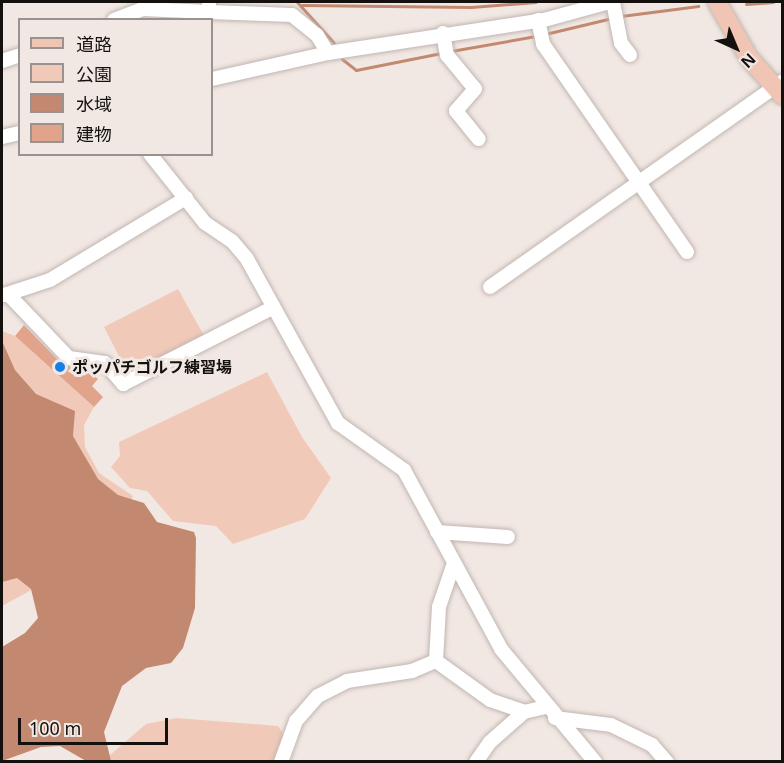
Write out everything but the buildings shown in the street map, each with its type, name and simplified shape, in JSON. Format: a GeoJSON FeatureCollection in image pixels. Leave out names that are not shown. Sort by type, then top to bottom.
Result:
{"type":"FeatureCollection","features":[{"type":"Feature","properties":{"kind":"main road"},"geometry":{"type":"LineString","coordinates":[[717,2],[737,41],[781,86]]}},
{"type":"Feature","properties":{"kind":"main road"},"geometry":{"type":"LineString","coordinates":[[730,2],[753,44],[781,86]]}},
{"type":"Feature","properties":{"kind":"street"},"geometry":{"type":"LineString","coordinates":[[119,18],[142,9],[209,7],[292,15],[317,35],[328,53]]}},
{"type":"Feature","properties":{"kind":"street"},"geometry":{"type":"LineString","coordinates":[[213,79],[328,53],[445,44],[539,29],[614,9],[621,43],[630,55]]}},
{"type":"Feature","properties":{"kind":"street"},"geometry":{"type":"LineString","coordinates":[[539,29],[638,183],[687,252]]}},
{"type":"Feature","properties":{"kind":"street"},"geometry":{"type":"LineString","coordinates":[[445,44],[475,89],[456,111],[479,139]]}},
{"type":"Feature","properties":{"kind":"street"},"geometry":{"type":"LineString","coordinates":[[2,61],[18,56]]}},
{"type":"Feature","properties":{"kind":"street"},"geometry":{"type":"LineString","coordinates":[[490,287],[781,86]]}},
{"type":"Feature","properties":{"kind":"street"},"geometry":{"type":"LineString","coordinates":[[2,137],[18,133]]}},
{"type":"Feature","properties":{"kind":"street"},"geometry":{"type":"LineString","coordinates":[[152,156],[205,223],[232,241],[247,259],[338,423],[404,470],[453,566],[501,649],[545,707],[595,762]]}},
{"type":"Feature","properties":{"kind":"street"},"geometry":{"type":"LineString","coordinates":[[186,198],[50,280],[5,295],[69,358],[105,363],[123,384],[274,307]]}},
{"type":"Feature","properties":{"kind":"street"},"geometry":{"type":"LineString","coordinates":[[436,532],[508,537]]}},
{"type":"Feature","properties":{"kind":"street"},"geometry":{"type":"LineString","coordinates":[[436,661],[440,607],[453,566]]}},
{"type":"Feature","properties":{"kind":"street"},"geometry":{"type":"LineString","coordinates":[[436,661],[471,690],[524,711]]}},
{"type":"Feature","properties":{"kind":"street"},"geometry":{"type":"LineString","coordinates":[[281,762],[296,721],[318,696],[347,681],[412,671],[436,661]]}},
{"type":"Feature","properties":{"kind":"street"},"geometry":{"type":"LineString","coordinates":[[476,762],[490,742],[524,711],[545,707]]}},
{"type":"Feature","properties":{"kind":"street"},"geometry":{"type":"LineString","coordinates":[[555,718],[611,725],[652,745],[666,762]]}},
{"type":"Feature","properties":{"kind":"green space"},"geometry":{"type":"Polygon","coordinates":[[[178,289],[207,341],[131,380],[104,327],[178,289]]]}},
{"type":"Feature","properties":{"kind":"green space"},"geometry":{"type":"Polygon","coordinates":[[[2,331],[15,336],[94,407],[84,425],[85,447],[99,473],[133,496],[123,516],[59,575],[2,606],[2,331]]]}},
{"type":"Feature","properties":{"kind":"green space"},"geometry":{"type":"Polygon","coordinates":[[[267,372],[302,437],[331,478],[305,519],[233,544],[216,526],[173,521],[147,491],[130,488],[111,467],[120,456],[119,442],[267,372]]]}},
{"type":"Feature","properties":{"kind":"green space"},"geometry":{"type":"Polygon","coordinates":[[[176,718],[278,726],[291,745],[287,761],[102,762],[146,724],[176,718]]]}},
{"type":"Feature","properties":{"kind":"water"},"geometry":{"type":"Polygon","coordinates":[[[2,341],[15,370],[36,394],[75,411],[73,436],[98,479],[118,495],[144,503],[157,522],[194,532],[196,538],[195,608],[183,648],[171,663],[146,668],[122,686],[104,732],[111,761],[86,761],[60,746],[41,747],[2,761],[2,647],[25,633],[38,618],[31,589],[17,578],[2,582],[2,341]]]}},
{"type":"Feature","properties":{"kind":"waterway"},"geometry":{"type":"LineString","coordinates":[[297,2],[334,43]]}},
{"type":"Feature","properties":{"kind":"waterway"},"geometry":{"type":"LineString","coordinates":[[302,5],[471,7],[536,2]]}},
{"type":"Feature","properties":{"kind":"waterway"},"geometry":{"type":"LineString","coordinates":[[746,4],[773,2]]}},
{"type":"Feature","properties":{"kind":"waterway"},"geometry":{"type":"LineString","coordinates":[[621,16],[698,6]]}},
{"type":"Feature","properties":{"kind":"waterway"},"geometry":{"type":"LineString","coordinates":[[545,34],[612,18]]}},
{"type":"Feature","properties":{"kind":"waterway"},"geometry":{"type":"LineString","coordinates":[[451,51],[536,36]]}},
{"type":"Feature","properties":{"kind":"waterway"},"geometry":{"type":"LineString","coordinates":[[342,59],[356,70],[441,53]]}},
{"type":"Feature","properties":{"kind":"place","name":"ポッパチゴルフ練習場"},"geometry":{"type":"Point","coordinates":[60,367]}}]}
